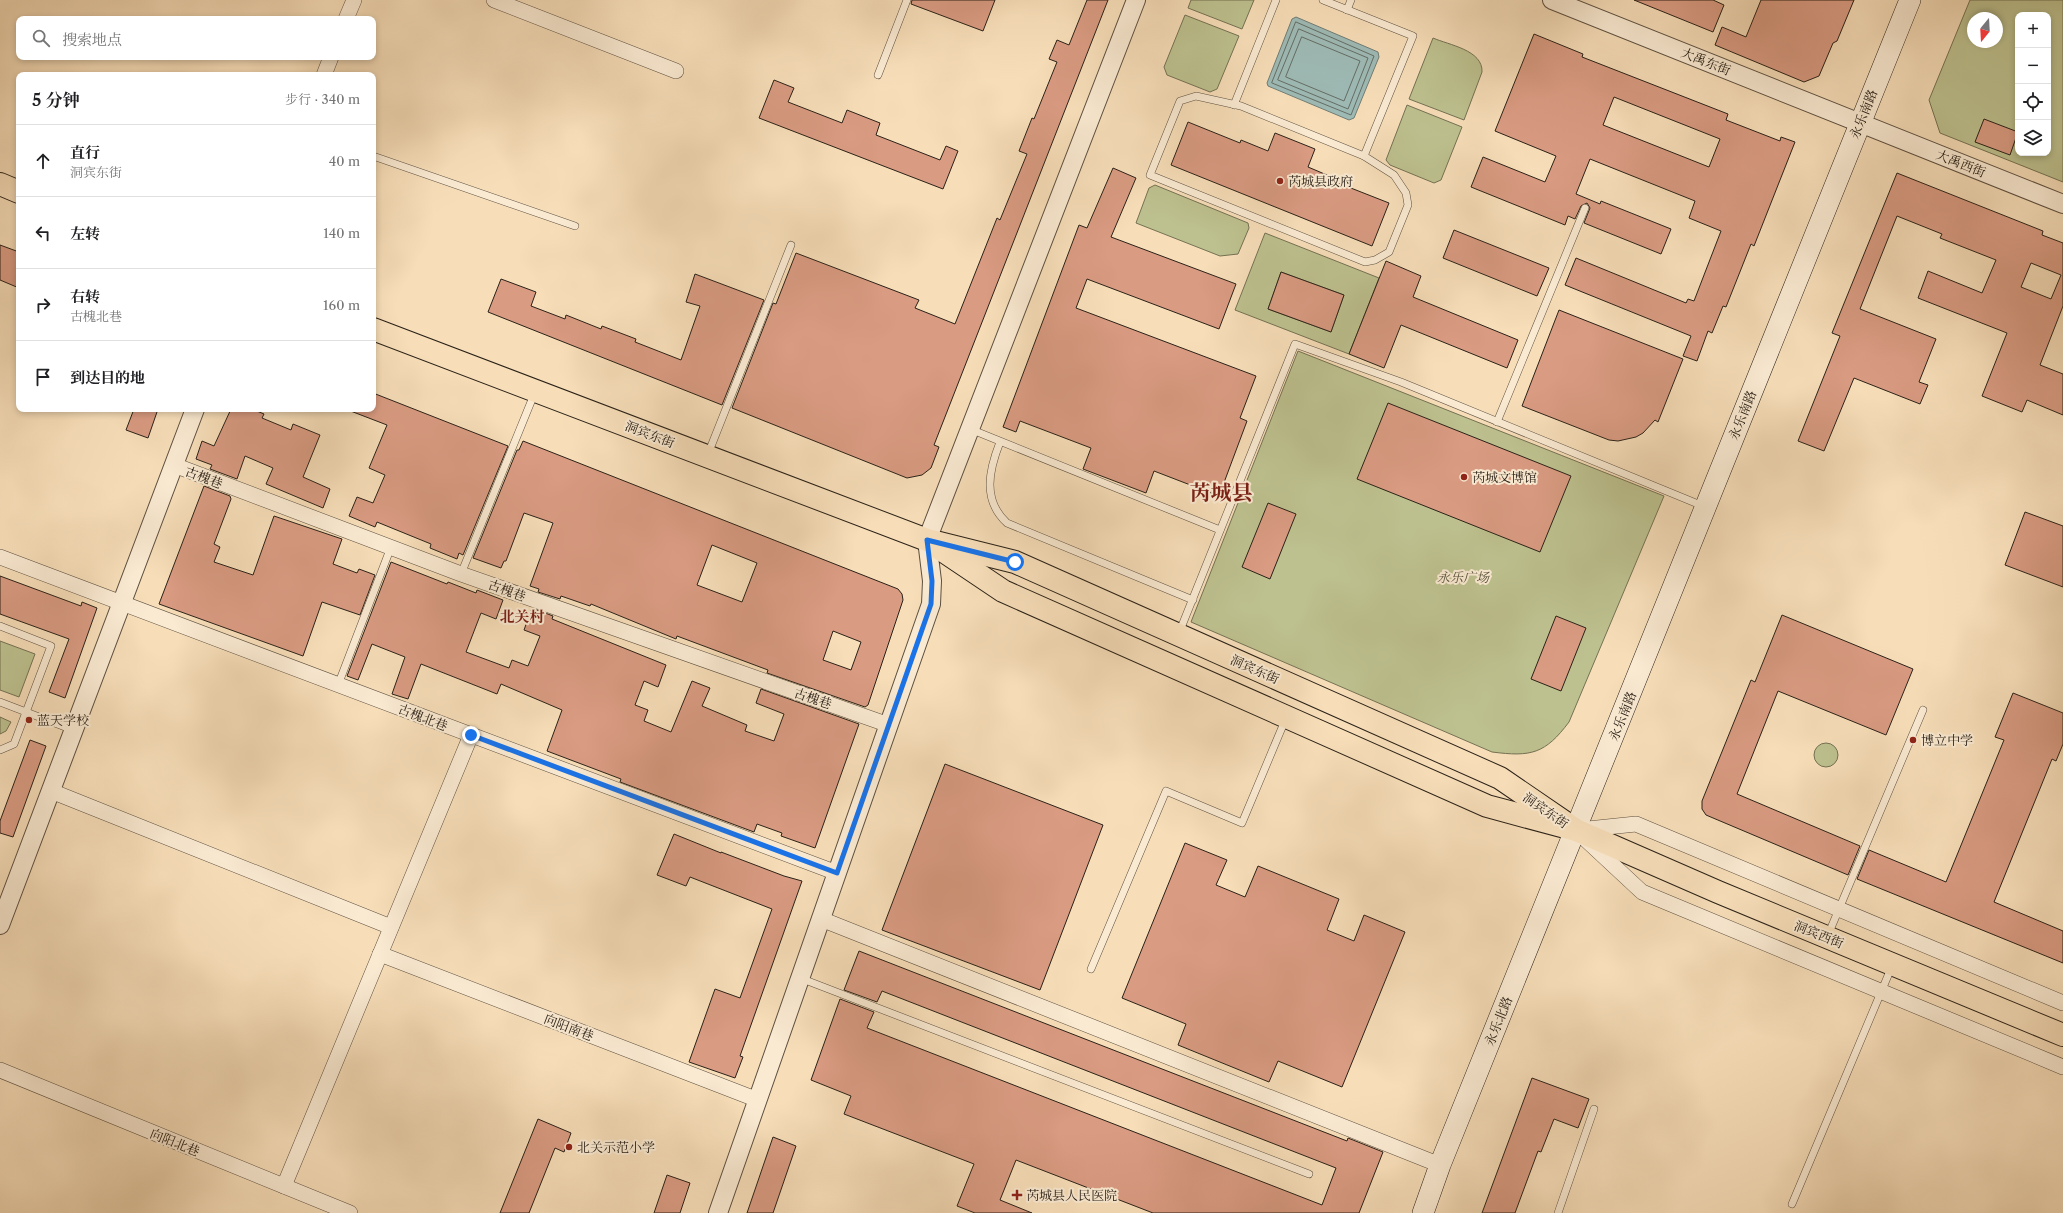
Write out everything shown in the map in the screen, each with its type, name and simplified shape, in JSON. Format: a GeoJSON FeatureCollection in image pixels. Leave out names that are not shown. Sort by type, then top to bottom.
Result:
{"type":"FeatureCollection","features":[{"type":"Feature","properties":{"kind":"main road","name":"永乐南路"},"geometry":{"type":"LineString","coordinates":[[1576,830],[1910,0]]}},
{"type":"Feature","properties":{"kind":"main road"},"geometry":{"type":"LineString","coordinates":[[0,184],[16,191]]}},
{"type":"Feature","properties":{"kind":"main road","name":"洞宾东街"},"geometry":{"type":"LineString","coordinates":[[376,330],[927,540],[1015,562],[1500,778],[1576,830]]}},
{"type":"Feature","properties":{"kind":"main road","name":"洞宾东街"},"geometry":{"type":"LineString","coordinates":[[927,540],[1002,591],[1487,806],[1576,830]]}},
{"type":"Feature","properties":{"kind":"main road","name":"洞宾西街"},"geometry":{"type":"LineString","coordinates":[[1576,830],[1827,937],[2063,1035]]}},
{"type":"Feature","properties":{"kind":"main road","name":"永乐北路"},"geometry":{"type":"LineString","coordinates":[[1423,1213],[1440,1165],[1576,830]]}},
{"type":"Feature","properties":{"kind":"street"},"geometry":{"type":"LineString","coordinates":[[347,16],[354,0]]}},
{"type":"Feature","properties":{"kind":"street"},"geometry":{"type":"LineString","coordinates":[[494,0],[676,71]]}},
{"type":"Feature","properties":{"kind":"street"},"geometry":{"type":"LineString","coordinates":[[718,1213],[931,604],[932,581],[927,540],[1136,0]]}},
{"type":"Feature","properties":{"kind":"street","name":"大禹东街"},"geometry":{"type":"LineString","coordinates":[[1552,0],[1860,123]]}},
{"type":"Feature","properties":{"kind":"street"},"geometry":{"type":"LineString","coordinates":[[325,72],[330,60]]}},
{"type":"Feature","properties":{"kind":"street","name":"大禹西街"},"geometry":{"type":"LineString","coordinates":[[1860,123],[2063,204]]}},
{"type":"Feature","properties":{"kind":"street"},"geometry":{"type":"LineString","coordinates":[[0,925],[194,412]]}},
{"type":"Feature","properties":{"kind":"street","name":"古槐巷"},"geometry":{"type":"LineString","coordinates":[[174,465],[461,574],[889,725]]}},
{"type":"Feature","properties":{"kind":"street","name":"古槐北巷"},"geometry":{"type":"LineString","coordinates":[[0,557],[837,873]]}},
{"type":"Feature","properties":{"kind":"street"},"geometry":{"type":"LineString","coordinates":[[284,1186],[471,735]]}},
{"type":"Feature","properties":{"kind":"street"},"geometry":{"type":"LineString","coordinates":[[50,791],[391,927]]}},
{"type":"Feature","properties":{"kind":"street"},"geometry":{"type":"LineString","coordinates":[[1576,830],[1636,824],[2063,1003]]}},
{"type":"Feature","properties":{"kind":"street"},"geometry":{"type":"LineString","coordinates":[[1576,830],[1642,892],[2063,1067]]}},
{"type":"Feature","properties":{"kind":"street"},"geometry":{"type":"LineString","coordinates":[[821,919],[1440,1165]]}},
{"type":"Feature","properties":{"kind":"street","name":"向阳南巷"},"geometry":{"type":"LineString","coordinates":[[380,954],[758,1100]]}},
{"type":"Feature","properties":{"kind":"street","name":"向阳北巷"},"geometry":{"type":"LineString","coordinates":[[0,1070],[350,1213]]}},
{"type":"Feature","properties":{"kind":"lane"},"geometry":{"type":"LineString","coordinates":[[878,75],[907,0]]}},
{"type":"Feature","properties":{"kind":"lane"},"geometry":{"type":"LineString","coordinates":[[1234,105],[1276,0]]}},
{"type":"Feature","properties":{"kind":"lane"},"geometry":{"type":"LineString","coordinates":[[1323,0],[1413,36],[1364,156]]}},
{"type":"Feature","properties":{"kind":"lane"},"geometry":{"type":"LineString","coordinates":[[1347,10],[1351,0]]}},
{"type":"Feature","properties":{"kind":"lane"},"geometry":{"type":"LineString","coordinates":[[1196,96],[1234,105],[1364,156],[1394,175],[1406,193],[1408,205],[1389,252],[1383,257],[1370,262],[1365,262],[1150,175],[1180,101],[1196,96]]}},
{"type":"Feature","properties":{"kind":"lane"},"geometry":{"type":"LineString","coordinates":[[376,157],[575,226]]}},
{"type":"Feature","properties":{"kind":"lane"},"geometry":{"type":"LineString","coordinates":[[1497,422],[1585,208]]}},
{"type":"Feature","properties":{"kind":"lane"},"geometry":{"type":"LineString","coordinates":[[707,456],[791,245]]}},
{"type":"Feature","properties":{"kind":"lane"},"geometry":{"type":"LineString","coordinates":[[1178,635],[1295,344],[1401,382],[1706,507]]}},
{"type":"Feature","properties":{"kind":"lane"},"geometry":{"type":"LineString","coordinates":[[461,574],[536,391]]}},
{"type":"Feature","properties":{"kind":"lane"},"geometry":{"type":"LineString","coordinates":[[970,429],[1220,530]]}},
{"type":"Feature","properties":{"kind":"lane"},"geometry":{"type":"LineString","coordinates":[[1000,442],[993,460],[989,484],[990,494],[996,511],[1007,523],[1192,600]]}},
{"type":"Feature","properties":{"kind":"lane"},"geometry":{"type":"LineString","coordinates":[[338,685],[391,547]]}},
{"type":"Feature","properties":{"kind":"lane"},"geometry":{"type":"LineString","coordinates":[[0,626],[51,646],[14,744],[0,750]]}},
{"type":"Feature","properties":{"kind":"lane"},"geometry":{"type":"LineString","coordinates":[[0,702],[74,730]]}},
{"type":"Feature","properties":{"kind":"lane"},"geometry":{"type":"LineString","coordinates":[[1827,937],[1923,710]]}},
{"type":"Feature","properties":{"kind":"lane"},"geometry":{"type":"LineString","coordinates":[[1091,969],[1166,791],[1242,823],[1286,717]]}},
{"type":"Feature","properties":{"kind":"lane"},"geometry":{"type":"LineString","coordinates":[[1792,1204],[1892,964]]}},
{"type":"Feature","properties":{"kind":"lane"},"geometry":{"type":"LineString","coordinates":[[800,978],[1309,1174]]}},
{"type":"Feature","properties":{"kind":"lane"},"geometry":{"type":"LineString","coordinates":[[1558,1213],[1594,1109]]}},
{"type":"Feature","properties":{"kind":"green space"},"geometry":{"type":"Polygon","coordinates":[[[1191,0],[1254,0],[1242,29],[1188,8],[1191,0]]]}},
{"type":"Feature","properties":{"kind":"green space"},"geometry":{"type":"Polygon","coordinates":[[[1970,0],[2063,0],[2063,182],[1940,133],[1929,100],[1970,0]]]}},
{"type":"Feature","properties":{"kind":"green space"},"geometry":{"type":"Polygon","coordinates":[[[1185,15],[1239,36],[1217,89],[1210,92],[1167,75],[1164,67],[1185,15]]]}},
{"type":"Feature","properties":{"kind":"green space"},"geometry":{"type":"Polygon","coordinates":[[[1433,38],[1464,49],[1477,58],[1481,65],[1482,72],[1464,120],[1409,99],[1433,38]]]}},
{"type":"Feature","properties":{"kind":"green space"},"geometry":{"type":"Polygon","coordinates":[[[1407,105],[1462,127],[1441,180],[1434,183],[1390,165],[1386,160],[1407,105]]]}},
{"type":"Feature","properties":{"kind":"green space"},"geometry":{"type":"Polygon","coordinates":[[[1155,185],[1248,223],[1249,228],[1238,254],[1220,256],[1136,223],[1149,188],[1155,185]]]}},
{"type":"Feature","properties":{"kind":"green space"},"geometry":{"type":"Polygon","coordinates":[[[1265,233],[1379,278],[1349,354],[1235,310],[1265,233]],[[1281,272],[1268,309],[1331,332],[1344,295],[1281,272]]]}},
{"type":"Feature","properties":{"kind":"green space","name":"永乐广场"},"geometry":{"type":"Polygon","coordinates":[[[1298,351],[1664,496],[1569,722],[1552,741],[1544,747],[1536,751],[1517,754],[1492,752],[1191,622],[1298,351]]]}},
{"type":"Feature","properties":{"kind":"green space"},"geometry":{"type":"Polygon","coordinates":[[[0,641],[35,654],[19,697],[0,690],[0,641]]]}},
{"type":"Feature","properties":{"kind":"green space"},"geometry":{"type":"Polygon","coordinates":[[[0,717],[11,722],[6,731],[0,734],[0,717]]]}},
{"type":"Feature","properties":{"kind":"green space"},"geometry":{"type":"Polygon","coordinates":[[[1826,743],[1834,747],[1838,755],[1834,763],[1826,767],[1818,763],[1814,755],[1818,747],[1826,743]]]}},
{"type":"Feature","properties":{"kind":"water"},"geometry":{"type":"Polygon","coordinates":[[[1296,17],[1378,52],[1379,57],[1354,118],[1349,120],[1268,86],[1267,83],[1292,19],[1296,17]]]}},
{"type":"Feature","properties":{"kind":"building"},"geometry":{"type":"Polygon","coordinates":[[[912,0],[995,0],[983,31],[911,4],[912,0]]]}},
{"type":"Feature","properties":{"kind":"building"},"geometry":{"type":"Polygon","coordinates":[[[1087,0],[1108,0],[934,445],[939,447],[931,468],[922,475],[907,478],[732,408],[773,303],[776,304],[796,253],[919,300],[915,308],[955,324],[997,218],[1000,220],[1027,154],[1019,151],[1032,118],[1034,119],[1057,62],[1049,59],[1057,40],[1069,45],[1087,0]]]}},
{"type":"Feature","properties":{"kind":"building"},"geometry":{"type":"Polygon","coordinates":[[[1634,0],[1713,0],[1724,5],[1713,32],[1634,0]]]}},
{"type":"Feature","properties":{"kind":"building"},"geometry":{"type":"Polygon","coordinates":[[[1761,0],[1854,0],[1837,41],[1833,43],[1819,76],[1804,82],[1715,45],[1722,27],[1746,37],[1761,0]]]}},
{"type":"Feature","properties":{"kind":"building"},"geometry":{"type":"Polygon","coordinates":[[[1534,34],[1583,54],[1582,57],[1728,114],[1726,120],[1780,141],[1781,137],[1795,142],[1754,246],[1751,244],[1726,307],[1723,306],[1712,333],[1708,331],[1697,361],[1683,356],[1691,336],[1565,285],[1576,258],[1686,303],[1688,299],[1694,301],[1721,231],[1689,218],[1695,201],[1590,159],[1576,194],[1600,204],[1601,201],[1671,229],[1661,254],[1584,223],[1590,208],[1587,203],[1581,206],[1575,219],[1568,216],[1565,225],[1471,187],[1483,157],[1545,182],[1556,156],[1495,131],[1534,34]],[[1614,97],[1603,125],[1709,167],[1720,139],[1614,97]]]}},
{"type":"Feature","properties":{"kind":"building"},"geometry":{"type":"Polygon","coordinates":[[[774,80],[794,88],[788,102],[842,123],[847,110],[880,123],[876,135],[940,160],[946,146],[958,151],[943,189],[759,118],[774,80]]]}},
{"type":"Feature","properties":{"kind":"building"},"geometry":{"type":"Polygon","coordinates":[[[1984,119],[2015,131],[2015,141],[2010,155],[1975,142],[1984,119]]]}},
{"type":"Feature","properties":{"kind":"building"},"geometry":{"type":"Polygon","coordinates":[[[1188,122],[1240,143],[1241,140],[1268,151],[1275,133],[1315,149],[1308,167],[1334,178],[1333,181],[1389,203],[1372,246],[1171,165],[1188,122]]]}},
{"type":"Feature","properties":{"kind":"building"},"geometry":{"type":"Polygon","coordinates":[[[1113,168],[1136,178],[1111,237],[1236,284],[1219,329],[1087,279],[1076,308],[1256,376],[1240,418],[1247,421],[1219,496],[1154,471],[1146,493],[1083,469],[1091,448],[1020,421],[1016,432],[1003,427],[1079,225],[1087,228],[1113,168]]]}},
{"type":"Feature","properties":{"kind":"building"},"geometry":{"type":"Polygon","coordinates":[[[1897,173],[2043,231],[2042,235],[2063,243],[2063,306],[2040,365],[2063,374],[2063,415],[2027,400],[2022,412],[1982,396],[2007,333],[1918,298],[1928,271],[1982,293],[1996,260],[1940,238],[1942,234],[1897,216],[1860,309],[1936,339],[1919,382],[1928,385],[1920,404],[1854,378],[1824,451],[1798,441],[1840,336],[1832,333],[1897,173]],[[2031,263],[2021,287],[2051,299],[2061,275],[2031,263]]]}},
{"type":"Feature","properties":{"kind":"building"},"geometry":{"type":"Polygon","coordinates":[[[1454,230],[1549,268],[1537,296],[1443,258],[1454,230]]]}},
{"type":"Feature","properties":{"kind":"building"},"geometry":{"type":"Polygon","coordinates":[[[0,245],[16,251],[16,287],[0,280],[0,245]]]}},
{"type":"Feature","properties":{"kind":"building"},"geometry":{"type":"Polygon","coordinates":[[[1386,261],[1421,276],[1413,297],[1518,340],[1507,368],[1401,325],[1384,368],[1349,354],[1386,261]]]}},
{"type":"Feature","properties":{"kind":"building"},"geometry":{"type":"Polygon","coordinates":[[[1281,272],[1344,295],[1331,332],[1268,309],[1281,272]]]}},
{"type":"Feature","properties":{"kind":"building"},"geometry":{"type":"Polygon","coordinates":[[[695,274],[764,300],[722,405],[488,312],[501,279],[536,292],[531,306],[565,319],[566,315],[601,329],[602,326],[636,339],[635,342],[681,360],[700,306],[686,302],[695,274]]]}},
{"type":"Feature","properties":{"kind":"building"},"geometry":{"type":"Polygon","coordinates":[[[1559,310],[1683,359],[1658,422],[1655,420],[1643,433],[1636,437],[1618,441],[1609,440],[1522,406],[1559,310]]]}},
{"type":"Feature","properties":{"kind":"building"},"geometry":{"type":"Polygon","coordinates":[[[376,394],[508,446],[463,555],[459,553],[457,559],[430,548],[431,544],[377,522],[375,527],[349,516],[357,497],[373,503],[385,475],[369,468],[387,425],[353,412],[376,412],[376,394]]]}},
{"type":"Feature","properties":{"kind":"building","name":"芮城文博馆"},"geometry":{"type":"Polygon","coordinates":[[[1388,403],[1571,476],[1540,552],[1357,479],[1388,403]]]}},
{"type":"Feature","properties":{"kind":"building"},"geometry":{"type":"Polygon","coordinates":[[[133,412],[157,412],[148,438],[126,430],[133,412]]]}},
{"type":"Feature","properties":{"kind":"building"},"geometry":{"type":"Polygon","coordinates":[[[230,412],[259,412],[264,414],[262,418],[291,430],[293,424],[320,435],[303,477],[330,489],[323,508],[266,484],[273,468],[245,456],[237,479],[210,469],[212,465],[196,459],[202,441],[214,446],[230,412]]]}},
{"type":"Feature","properties":{"kind":"building"},"geometry":{"type":"Polygon","coordinates":[[[523,441],[898,589],[902,594],[903,600],[868,705],[865,707],[767,673],[768,670],[677,636],[676,639],[591,604],[590,606],[561,596],[560,599],[538,592],[539,589],[530,586],[553,523],[524,513],[506,561],[504,561],[501,568],[473,558],[517,450],[519,450],[523,441]],[[712,545],[697,585],[742,602],[757,563],[712,545]],[[833,631],[823,660],[851,670],[861,642],[833,631]]]}},
{"type":"Feature","properties":{"kind":"building"},"geometry":{"type":"Polygon","coordinates":[[[204,486],[230,496],[231,499],[214,544],[220,547],[214,562],[253,575],[274,516],[342,539],[333,564],[357,573],[359,569],[375,575],[360,615],[322,602],[303,656],[159,604],[204,486]]]}},
{"type":"Feature","properties":{"kind":"building"},"geometry":{"type":"Polygon","coordinates":[[[1268,503],[1296,514],[1270,579],[1242,567],[1268,503]]]}},
{"type":"Feature","properties":{"kind":"building"},"geometry":{"type":"Polygon","coordinates":[[[2025,512],[2063,526],[2063,587],[2005,565],[2025,512]]]}},
{"type":"Feature","properties":{"kind":"building"},"geometry":{"type":"Polygon","coordinates":[[[391,562],[447,584],[448,582],[476,593],[477,590],[503,600],[496,619],[481,613],[466,652],[509,668],[512,660],[528,666],[540,636],[524,630],[532,608],[553,616],[552,619],[666,665],[658,687],[644,681],[635,705],[648,710],[644,721],[671,732],[692,681],[710,688],[702,706],[747,725],[745,731],[774,741],[784,714],[756,703],[761,689],[859,724],[815,848],[781,836],[782,833],[757,824],[754,832],[620,782],[621,779],[547,751],[562,710],[501,684],[497,694],[421,664],[408,699],[392,694],[405,657],[372,644],[358,680],[347,676],[391,562]]]}},
{"type":"Feature","properties":{"kind":"building"},"geometry":{"type":"Polygon","coordinates":[[[0,576],[81,606],[82,602],[97,608],[65,698],[49,692],[69,639],[0,614],[0,576]]]}},
{"type":"Feature","properties":{"kind":"building"},"geometry":{"type":"Polygon","coordinates":[[[1782,615],[1913,669],[1886,735],[1778,691],[1737,794],[1860,846],[1848,875],[1706,815],[1702,809],[1702,801],[1751,680],[1755,682],[1782,615]]]}},
{"type":"Feature","properties":{"kind":"building"},"geometry":{"type":"Polygon","coordinates":[[[1556,616],[1586,628],[1561,691],[1531,679],[1556,616]]]}},
{"type":"Feature","properties":{"kind":"building"},"geometry":{"type":"Polygon","coordinates":[[[2013,693],[2063,713],[2063,744],[2056,761],[2052,759],[1994,902],[2063,931],[2063,963],[1857,879],[1869,850],[1946,882],[2004,740],[1995,737],[2013,693]]]}},
{"type":"Feature","properties":{"kind":"building"},"geometry":{"type":"Polygon","coordinates":[[[30,740],[46,746],[13,837],[0,833],[0,821],[30,740]]]}},
{"type":"Feature","properties":{"kind":"building"},"geometry":{"type":"Polygon","coordinates":[[[945,764],[1103,825],[1040,990],[882,930],[945,764]]]}},
{"type":"Feature","properties":{"kind":"building"},"geometry":{"type":"Polygon","coordinates":[[[674,834],[721,853],[802,881],[740,1056],[743,1057],[735,1078],[689,1062],[715,989],[740,998],[772,909],[690,877],[686,886],[657,875],[674,834]]]}},
{"type":"Feature","properties":{"kind":"building"},"geometry":{"type":"Polygon","coordinates":[[[1185,843],[1227,860],[1216,885],[1245,897],[1258,866],[1339,899],[1327,930],[1354,941],[1364,915],[1405,932],[1342,1087],[1278,1061],[1269,1082],[1178,1045],[1186,1024],[1122,998],[1185,843]]]}},
{"type":"Feature","properties":{"kind":"building"},"geometry":{"type":"Polygon","coordinates":[[[859,951],[1347,1141],[1348,1138],[1383,1152],[1359,1213],[1153,1213],[1016,1160],[1000,1200],[1032,1213],[975,1213],[957,1206],[974,1164],[844,1114],[851,1096],[811,1080],[840,999],[874,1012],[867,1028],[1322,1205],[1336,1168],[882,991],[877,1002],[844,990],[859,951]]]}},
{"type":"Feature","properties":{"kind":"building"},"geometry":{"type":"Polygon","coordinates":[[[1532,1078],[1589,1099],[1578,1128],[1554,1119],[1541,1152],[1538,1151],[1515,1213],[1482,1213],[1532,1078]]]}},
{"type":"Feature","properties":{"kind":"building"},"geometry":{"type":"Polygon","coordinates":[[[538,1119],[571,1133],[564,1152],[555,1148],[529,1213],[500,1213],[538,1119]]]}},
{"type":"Feature","properties":{"kind":"building"},"geometry":{"type":"Polygon","coordinates":[[[773,1137],[796,1146],[773,1213],[747,1213],[773,1137]]]}},
{"type":"Feature","properties":{"kind":"building"},"geometry":{"type":"Polygon","coordinates":[[[667,1175],[690,1183],[680,1213],[654,1213],[667,1175]]]}},
{"type":"Feature","properties":{"kind":"place","name":"芮城县政府"},"geometry":{"type":"Point","coordinates":[1280,181]}},
{"type":"Feature","properties":{"kind":"place","name":"芮城文博馆"},"geometry":{"type":"Point","coordinates":[1464,477]}},
{"type":"Feature","properties":{"kind":"place","name":"蓝天学校"},"geometry":{"type":"Point","coordinates":[29,720]}},
{"type":"Feature","properties":{"kind":"place","name":"博立中学"},"geometry":{"type":"Point","coordinates":[1913,740]}},
{"type":"Feature","properties":{"kind":"place","name":"北关示范小学"},"geometry":{"type":"Point","coordinates":[569,1147]}},
{"type":"Feature","properties":{"kind":"place","name":"芮城县人民医院"},"geometry":{"type":"Point","coordinates":[1017,1195]}},
{"type":"Feature","properties":{"kind":"district","name":"芮城县"},"geometry":{"type":"Point","coordinates":[1221,493]}},
{"type":"Feature","properties":{"kind":"district","name":"北关村"},"geometry":{"type":"Point","coordinates":[522,617]}},
{"type":"Feature","properties":{"kind":"route"},"geometry":{"type":"LineString","coordinates":[[471,735],[837,873],[931,604],[932,581],[927,540],[1015,562]]}}]}
